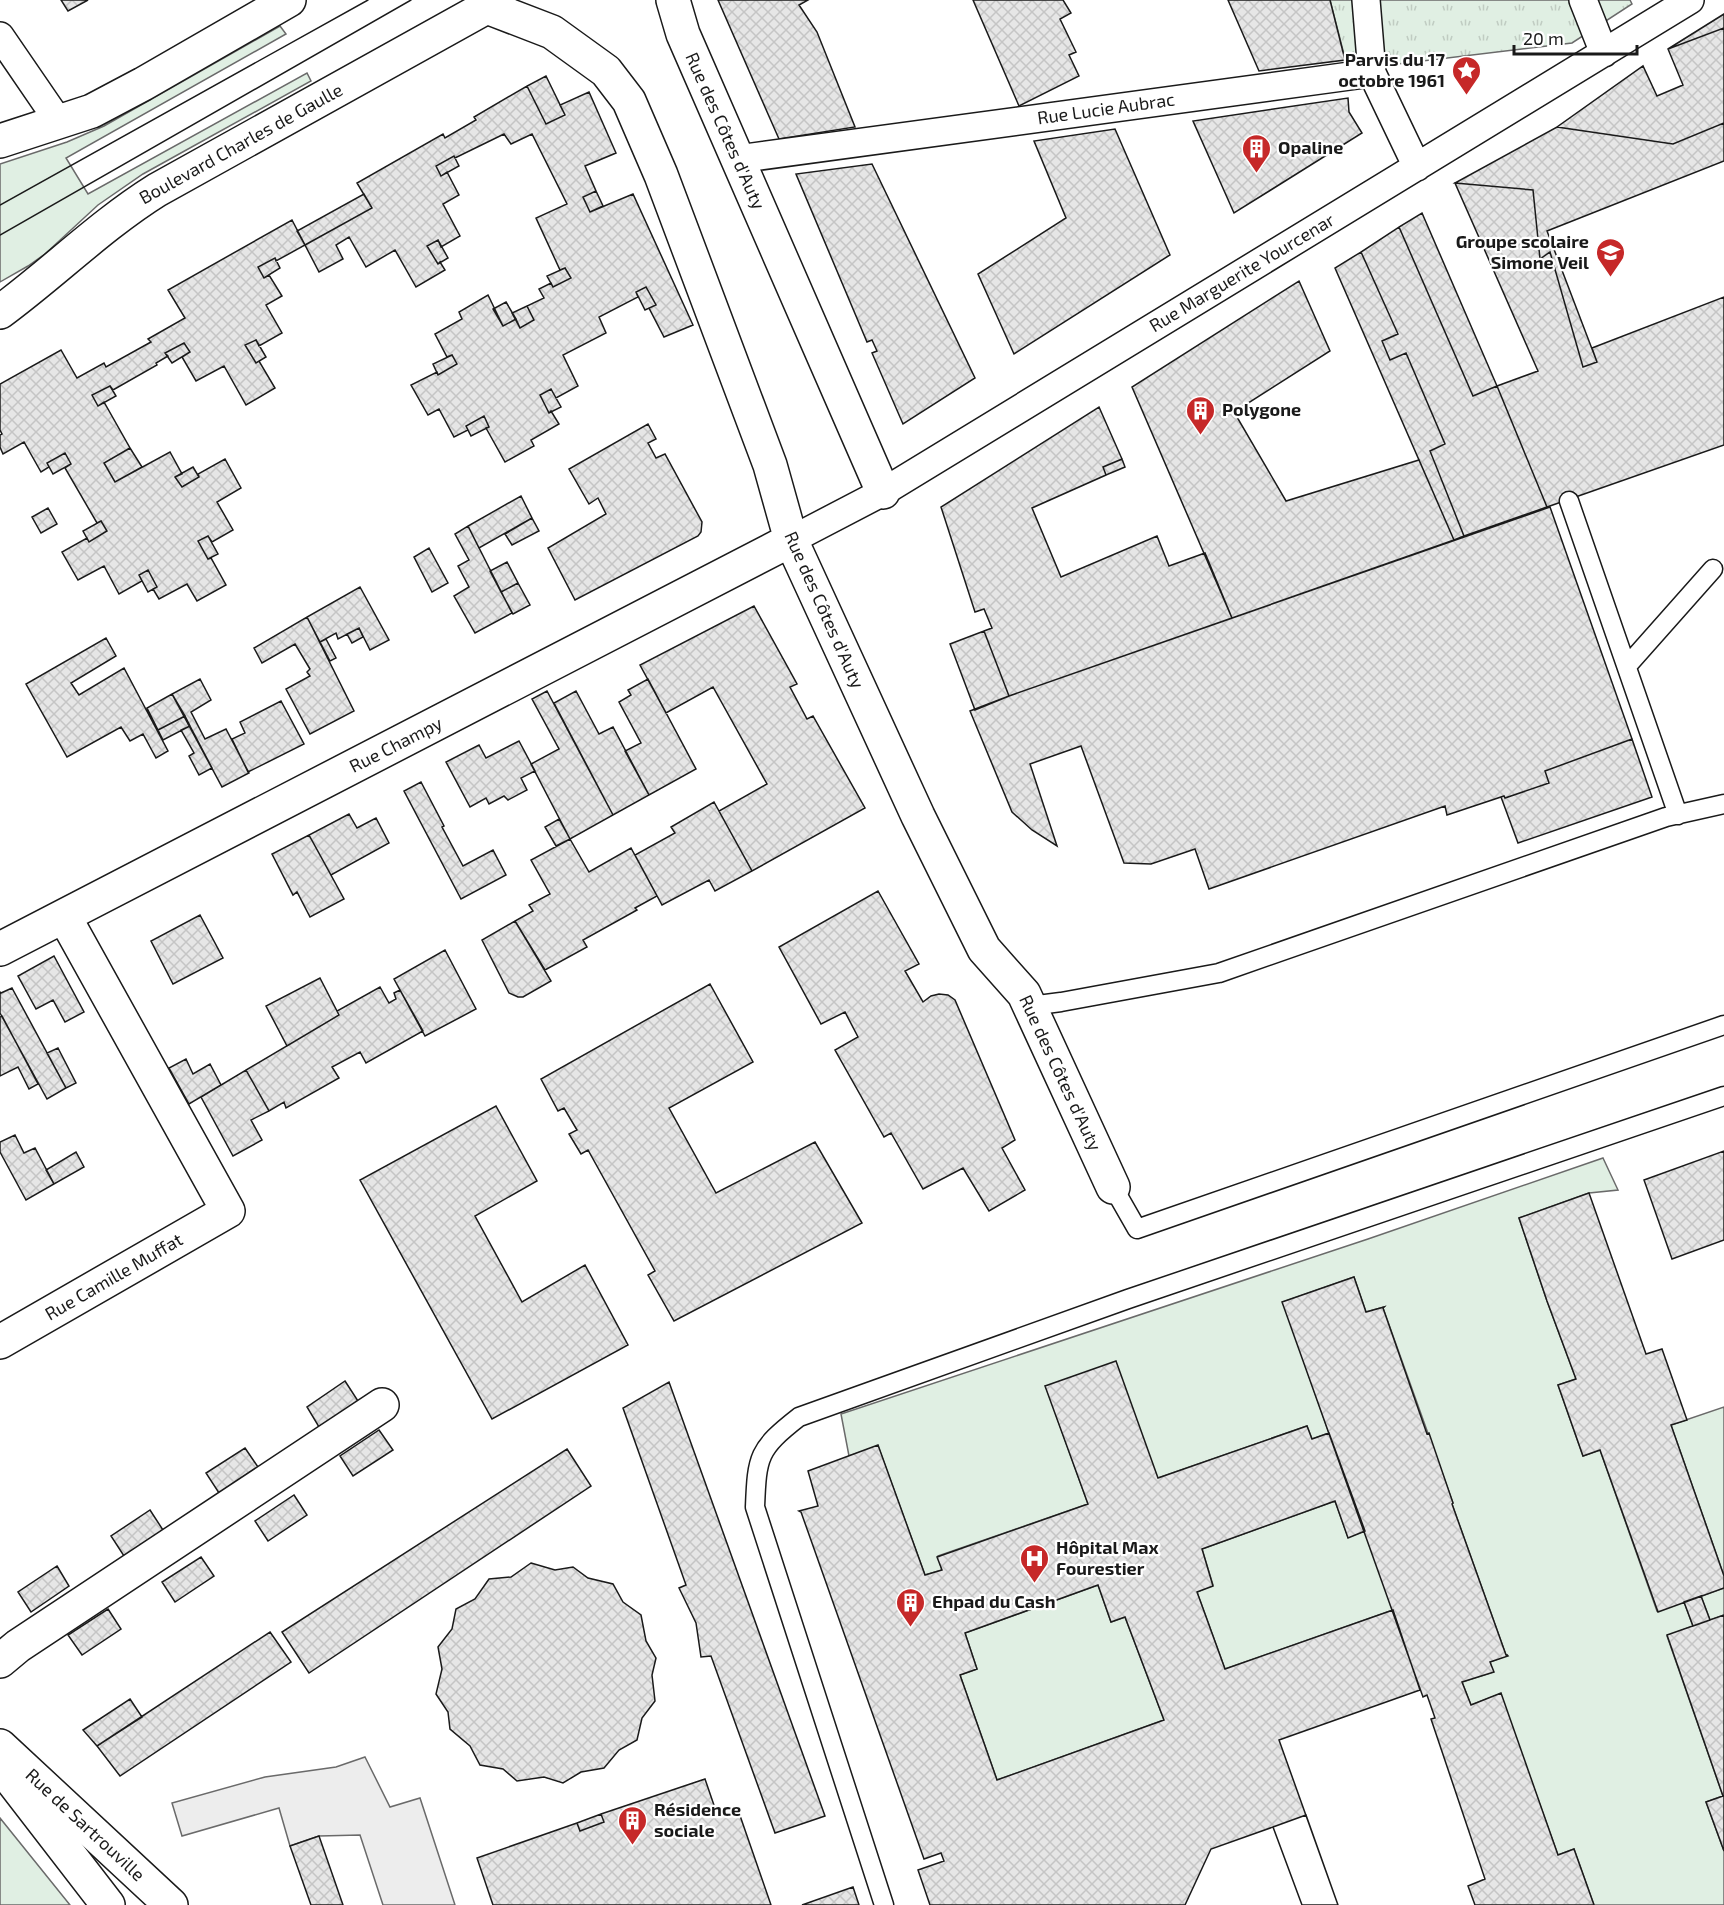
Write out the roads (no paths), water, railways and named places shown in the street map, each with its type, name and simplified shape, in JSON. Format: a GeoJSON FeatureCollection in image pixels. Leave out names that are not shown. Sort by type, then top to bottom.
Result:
{"type":"FeatureCollection","features":[{"type":"Feature","properties":{"kind":"main road"},"geometry":{"type":"LineString","coordinates":[[0,141],[92,111],[290,0]]}},
{"type":"Feature","properties":{"kind":"main road","name":"Rue des Côtes d'Auty"},"geometry":{"type":"LineString","coordinates":[[673,0],[683,34],[883,492]]}},
{"type":"Feature","properties":{"kind":"main road","name":"Rue des Côtes d'Auty"},"geometry":{"type":"LineString","coordinates":[[493,3],[552,32],[606,71],[629,101],[661,175],[770,465],[791,540],[918,816],[984,949],[1024,994],[1113,1187]]}},
{"type":"Feature","properties":{"kind":"main road","name":"Boulevard Charles de Gaulle"},"geometry":{"type":"LineString","coordinates":[[0,312],[29,291],[127,209],[177,178],[493,3]]}},
{"type":"Feature","properties":{"kind":"main road","name":"Rue Champy"},"geometry":{"type":"LineString","coordinates":[[0,949],[791,540]]}},
{"type":"Feature","properties":{"kind":"main road","name":"Rue Camille Muffat"},"geometry":{"type":"LineString","coordinates":[[0,1342],[228,1211],[64,916]]}},
{"type":"Feature","properties":{"kind":"main road"},"geometry":{"type":"LineString","coordinates":[[0,1661],[18,1646],[382,1405]]}},
{"type":"Feature","properties":{"kind":"main road","name":"Rue de Sartrouville"},"geometry":{"type":"LineString","coordinates":[[0,1746],[171,1905]]}},
{"type":"Feature","properties":{"kind":"main road"},"geometry":{"type":"LineString","coordinates":[[0,1765],[108,1905]]}},
{"type":"Feature","properties":{"kind":"street"},"geometry":{"type":"LineString","coordinates":[[1366,0],[1372,73],[1417,167]]}},
{"type":"Feature","properties":{"kind":"street"},"geometry":{"type":"LineString","coordinates":[[1582,0],[1604,53]]}},
{"type":"Feature","properties":{"kind":"street","name":"Rue Marguerite Yourcenar"},"geometry":{"type":"LineString","coordinates":[[791,540],[883,492],[1690,0]]}},
{"type":"Feature","properties":{"kind":"street"},"geometry":{"type":"LineString","coordinates":[[0,36],[59,122]]}},
{"type":"Feature","properties":{"kind":"street","name":"Rue Lucie Aubrac"},"geometry":{"type":"LineString","coordinates":[[738,159],[1372,73]]}},
{"type":"Feature","properties":{"kind":"lane"},"geometry":{"type":"LineString","coordinates":[[1569,501],[1678,815]]}},
{"type":"Feature","properties":{"kind":"lane"},"geometry":{"type":"LineString","coordinates":[[1627,666],[1713,569]]}},
{"type":"Feature","properties":{"kind":"lane"},"geometry":{"type":"LineString","coordinates":[[1029,1006],[1220,973],[1666,817],[1724,804]]}},
{"type":"Feature","properties":{"kind":"lane"},"geometry":{"type":"LineString","coordinates":[[1113,1187],[1137,1229],[1724,1025]]}},
{"type":"Feature","properties":{"kind":"lane"},"geometry":{"type":"LineString","coordinates":[[884,1905],[755,1507],[756,1480],[762,1452],[776,1435],[799,1417],[864,1393],[1128,1299],[1724,1096]]}},
{"type":"Feature","properties":{"kind":"tram line"},"geometry":{"type":"LineString","coordinates":[[0,205],[368,0]]}},
{"type":"Feature","properties":{"kind":"tram line"},"geometry":{"type":"LineString","coordinates":[[0,235],[411,0]]}},
{"type":"Feature","properties":{"kind":"place","name":"Parvis du 17 octobre 1961"},"geometry":{"type":"Point","coordinates":[1466,96]}},
{"type":"Feature","properties":{"kind":"place","name":"Opaline"},"geometry":{"type":"Point","coordinates":[1257,174]}},
{"type":"Feature","properties":{"kind":"place","name":"Groupe scolaire Simone Veil"},"geometry":{"type":"Point","coordinates":[1610,278]}},
{"type":"Feature","properties":{"kind":"place","name":"Polygone"},"geometry":{"type":"Point","coordinates":[1201,436]}},
{"type":"Feature","properties":{"kind":"place","name":"Hôpital Max Fourestier"},"geometry":{"type":"Point","coordinates":[1035,1584]}},
{"type":"Feature","properties":{"kind":"place","name":"Ehpad du Cash"},"geometry":{"type":"Point","coordinates":[911,1628]}},
{"type":"Feature","properties":{"kind":"place","name":"Résidence sociale"},"geometry":{"type":"Point","coordinates":[633,1846]}}]}
